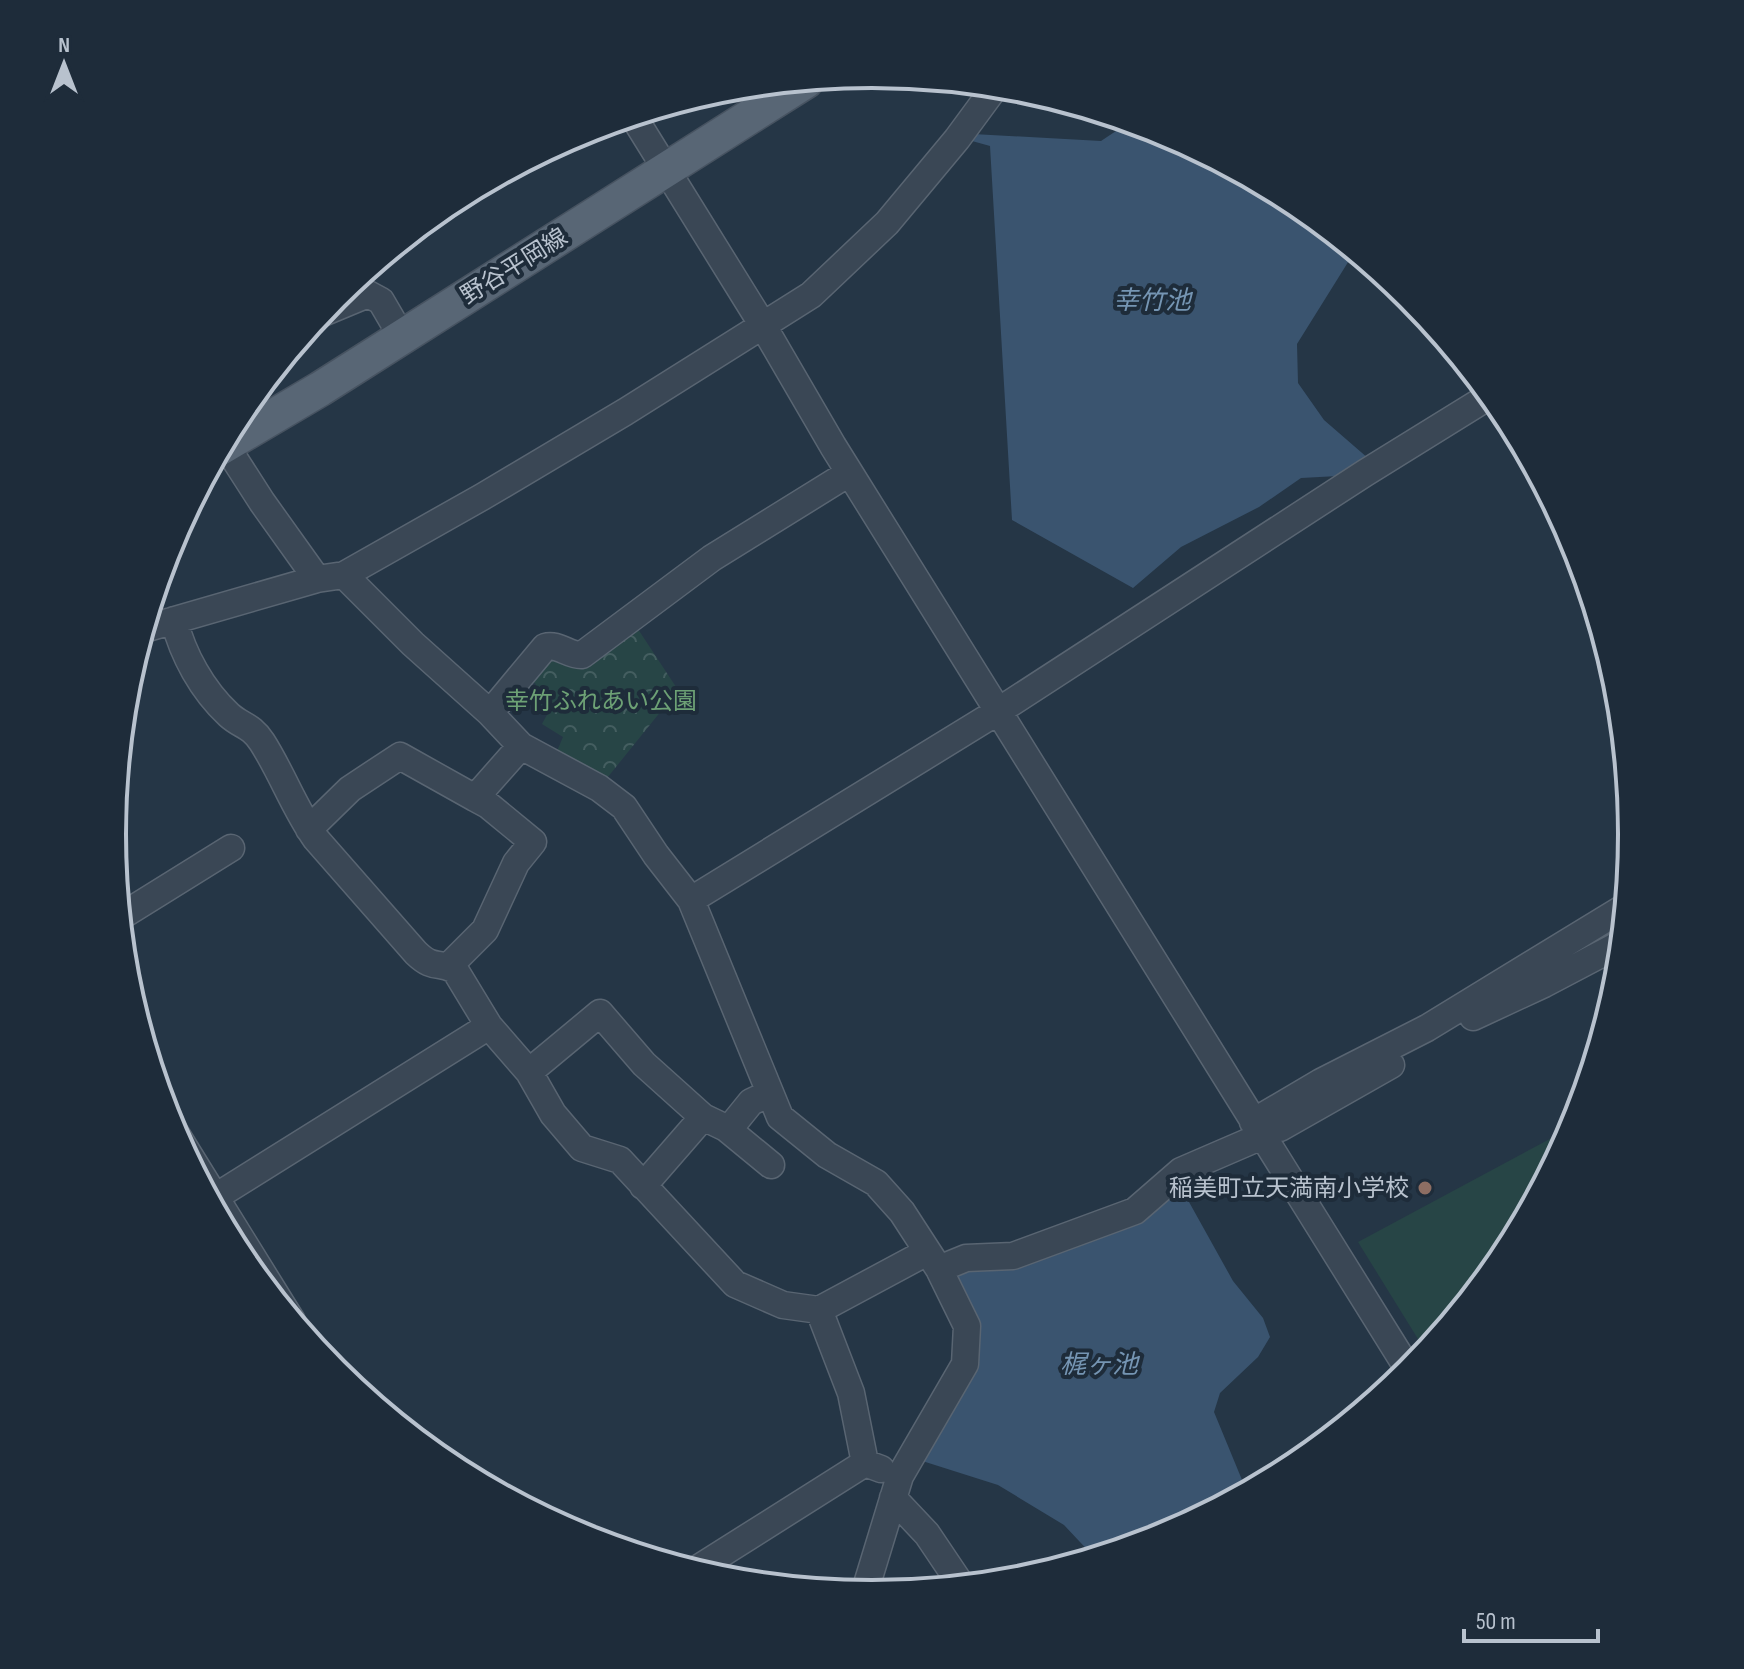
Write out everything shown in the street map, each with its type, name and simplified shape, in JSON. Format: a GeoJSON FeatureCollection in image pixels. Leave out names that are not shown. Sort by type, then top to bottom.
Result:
{"type":"FeatureCollection","features":[{"type":"Feature","properties":{"kind":"main road","name":"野谷平岡線"},"geometry":{"type":"LineString","coordinates":[[241,436],[787,93]]}},
{"type":"Feature","properties":{"kind":"street"},"geometry":{"type":"LineString","coordinates":[[156,625],[317,579],[344,575],[599,427],[811,295],[887,223],[988,97]]}},
{"type":"Feature","properties":{"kind":"street"},"geometry":{"type":"LineString","coordinates":[[639,126],[997,712],[1265,1129],[1402,1359]]}},
{"type":"Feature","properties":{"kind":"street"},"geometry":{"type":"LineString","coordinates":[[350,302],[368,294],[381,301],[402,337]]}},
{"type":"Feature","properties":{"kind":"street"},"geometry":{"type":"LineString","coordinates":[[691,900],[997,712],[1327,497],[1480,402]]}},
{"type":"Feature","properties":{"kind":"street"},"geometry":{"type":"LineString","coordinates":[[229,456],[317,579]]}},
{"type":"Feature","properties":{"kind":"street"},"geometry":{"type":"LineString","coordinates":[[490,713],[545,647],[551,645],[582,655],[712,558],[849,473]]}},
{"type":"Feature","properties":{"kind":"street"},"geometry":{"type":"LineString","coordinates":[[344,575],[521,746],[599,788],[624,807],[691,900],[780,1117],[827,1155],[876,1183],[902,1212],[933,1260],[967,1326],[965,1364],[896,1487],[868,1581]]}},
{"type":"Feature","properties":{"kind":"street"},"geometry":{"type":"LineString","coordinates":[[174,620],[178,637],[199,678],[231,718],[248,725],[262,742],[309,829],[416,953],[429,965],[449,966],[455,970],[489,1026],[529,1072],[553,1114],[582,1148],[620,1160],[735,1284],[783,1305],[819,1310],[933,1260],[1013,1256],[1135,1211],[1181,1171],[1481,1013],[1609,950]]}},
{"type":"Feature","properties":{"kind":"street"},"geometry":{"type":"LineString","coordinates":[[475,798],[521,746]]}},
{"type":"Feature","properties":{"kind":"street"},"geometry":{"type":"LineString","coordinates":[[309,829],[350,789],[400,756],[488,805],[533,842],[516,863],[485,930],[449,966]]}},
{"type":"Feature","properties":{"kind":"street"},"geometry":{"type":"LineString","coordinates":[[130,911],[231,848]]}},
{"type":"Feature","properties":{"kind":"street"},"geometry":{"type":"LineString","coordinates":[[1265,1129],[1321,1082],[1427,1028],[1614,914]]}},
{"type":"Feature","properties":{"kind":"street"},"geometry":{"type":"LineString","coordinates":[[529,1072],[600,1013],[644,1064],[714,1123],[771,1165]]}},
{"type":"Feature","properties":{"kind":"street"},"geometry":{"type":"LineString","coordinates":[[219,1195],[489,1026]]}},
{"type":"Feature","properties":{"kind":"street"},"geometry":{"type":"LineString","coordinates":[[643,1186],[714,1123],[734,1123],[751,1102],[770,1093]]}},
{"type":"Feature","properties":{"kind":"street"},"geometry":{"type":"LineString","coordinates":[[819,1310],[851,1393],[865,1463],[896,1487],[955,1576]]}},
{"type":"Feature","properties":{"kind":"street"},"geometry":{"type":"LineString","coordinates":[[707,1563],[865,1463]]}},
{"type":"Feature","properties":{"kind":"green space","name":"幸竹ふれあい公園"},"geometry":{"type":"Polygon","coordinates":[[[630,617],[678,690],[599,788],[552,763],[563,737],[542,724],[548,713],[529,696],[536,684],[521,675],[551,645],[582,655],[630,617]]]}},
{"type":"Feature","properties":{"kind":"green space"},"geometry":{"type":"Polygon","coordinates":[[[1555,1136],[1542,1165],[1493,1249],[1419,1341],[1358,1242],[1555,1136]]]}},
{"type":"Feature","properties":{"kind":"water","name":"幸竹池"},"geometry":{"type":"Polygon","coordinates":[[[1117,130],[1202,165],[1287,214],[1349,261],[1297,344],[1298,383],[1324,420],[1369,459],[1338,476],[1301,478],[1259,507],[1181,547],[1133,588],[1012,520],[990,146],[972,141],[973,134],[1101,141],[1117,130]]]}},
{"type":"Feature","properties":{"kind":"water","name":"梶ヶ池"},"geometry":{"type":"Polygon","coordinates":[[[1179,1184],[1233,1281],[1263,1318],[1270,1337],[1258,1357],[1220,1393],[1214,1412],[1243,1482],[1158,1524],[1087,1549],[1064,1525],[998,1485],[916,1459],[976,1362],[954,1277],[959,1267],[1179,1184]]]}},
{"type":"Feature","properties":{"kind":"place","name":"稲美町立天満南小学校"},"geometry":{"type":"Point","coordinates":[1425,1188]}}]}
